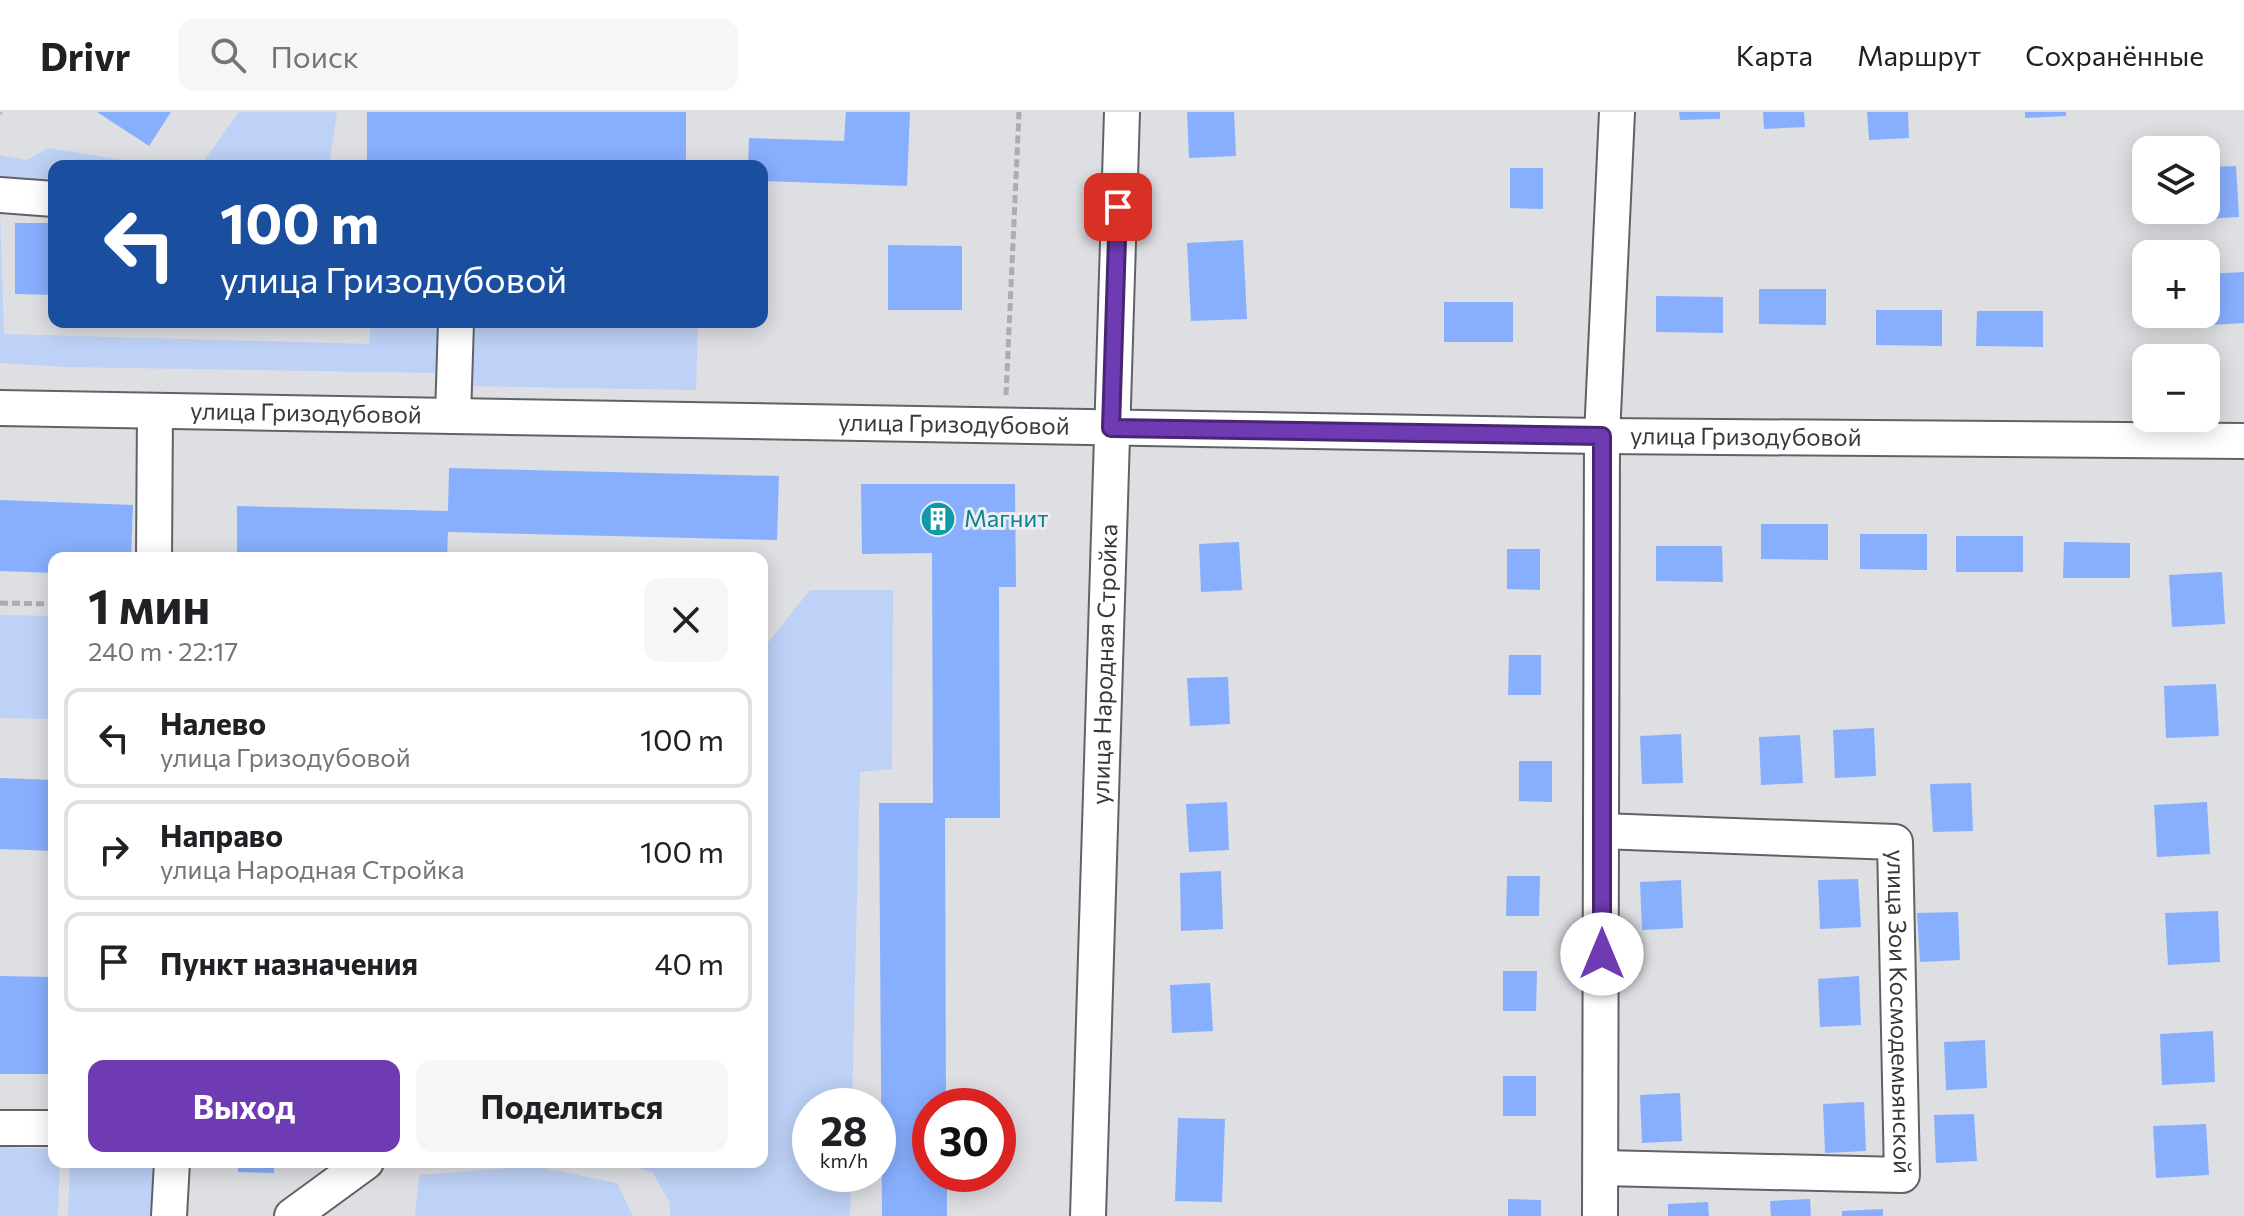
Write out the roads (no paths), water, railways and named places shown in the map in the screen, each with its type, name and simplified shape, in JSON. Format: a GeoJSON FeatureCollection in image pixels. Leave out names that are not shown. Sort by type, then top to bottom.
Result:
{"type":"FeatureCollection","features":[{"type":"Feature","properties":{"kind":"street","name":"улица Народная Стройка"},"geometry":{"type":"LineString","coordinates":[[1088,1216],[1122,112]]}},
{"type":"Feature","properties":{"kind":"street"},"geometry":{"type":"LineString","coordinates":[[1600,1216],[1602,436],[1617,112]]}},
{"type":"Feature","properties":{"kind":"street"},"geometry":{"type":"LineString","coordinates":[[0,195],[48,199]]}},
{"type":"Feature","properties":{"kind":"street"},"geometry":{"type":"LineString","coordinates":[[453,416],[456,328]]}},
{"type":"Feature","properties":{"kind":"street","name":"улица Гризодубовой"},"geometry":{"type":"LineString","coordinates":[[0,408],[1602,436],[2244,441]]}},
{"type":"Feature","properties":{"kind":"street"},"geometry":{"type":"LineString","coordinates":[[154,552],[155,411]]}},
{"type":"Feature","properties":{"kind":"street","name":"улица Зои Космодемьянской"},"geometry":{"type":"LineString","coordinates":[[1601,831],[1895,842],[1902,1175],[1602,1168]]}},
{"type":"Feature","properties":{"kind":"street"},"geometry":{"type":"LineString","coordinates":[[0,1128],[48,1128]]}},
{"type":"Feature","properties":{"kind":"street"},"geometry":{"type":"LineString","coordinates":[[169,1216],[172,1168]]}},
{"type":"Feature","properties":{"kind":"street"},"geometry":{"type":"LineString","coordinates":[[292,1216],[358,1168]]}},
{"type":"Feature","properties":{"kind":"place","name":"Магнит"},"geometry":{"type":"Point","coordinates":[938,519]}}]}
